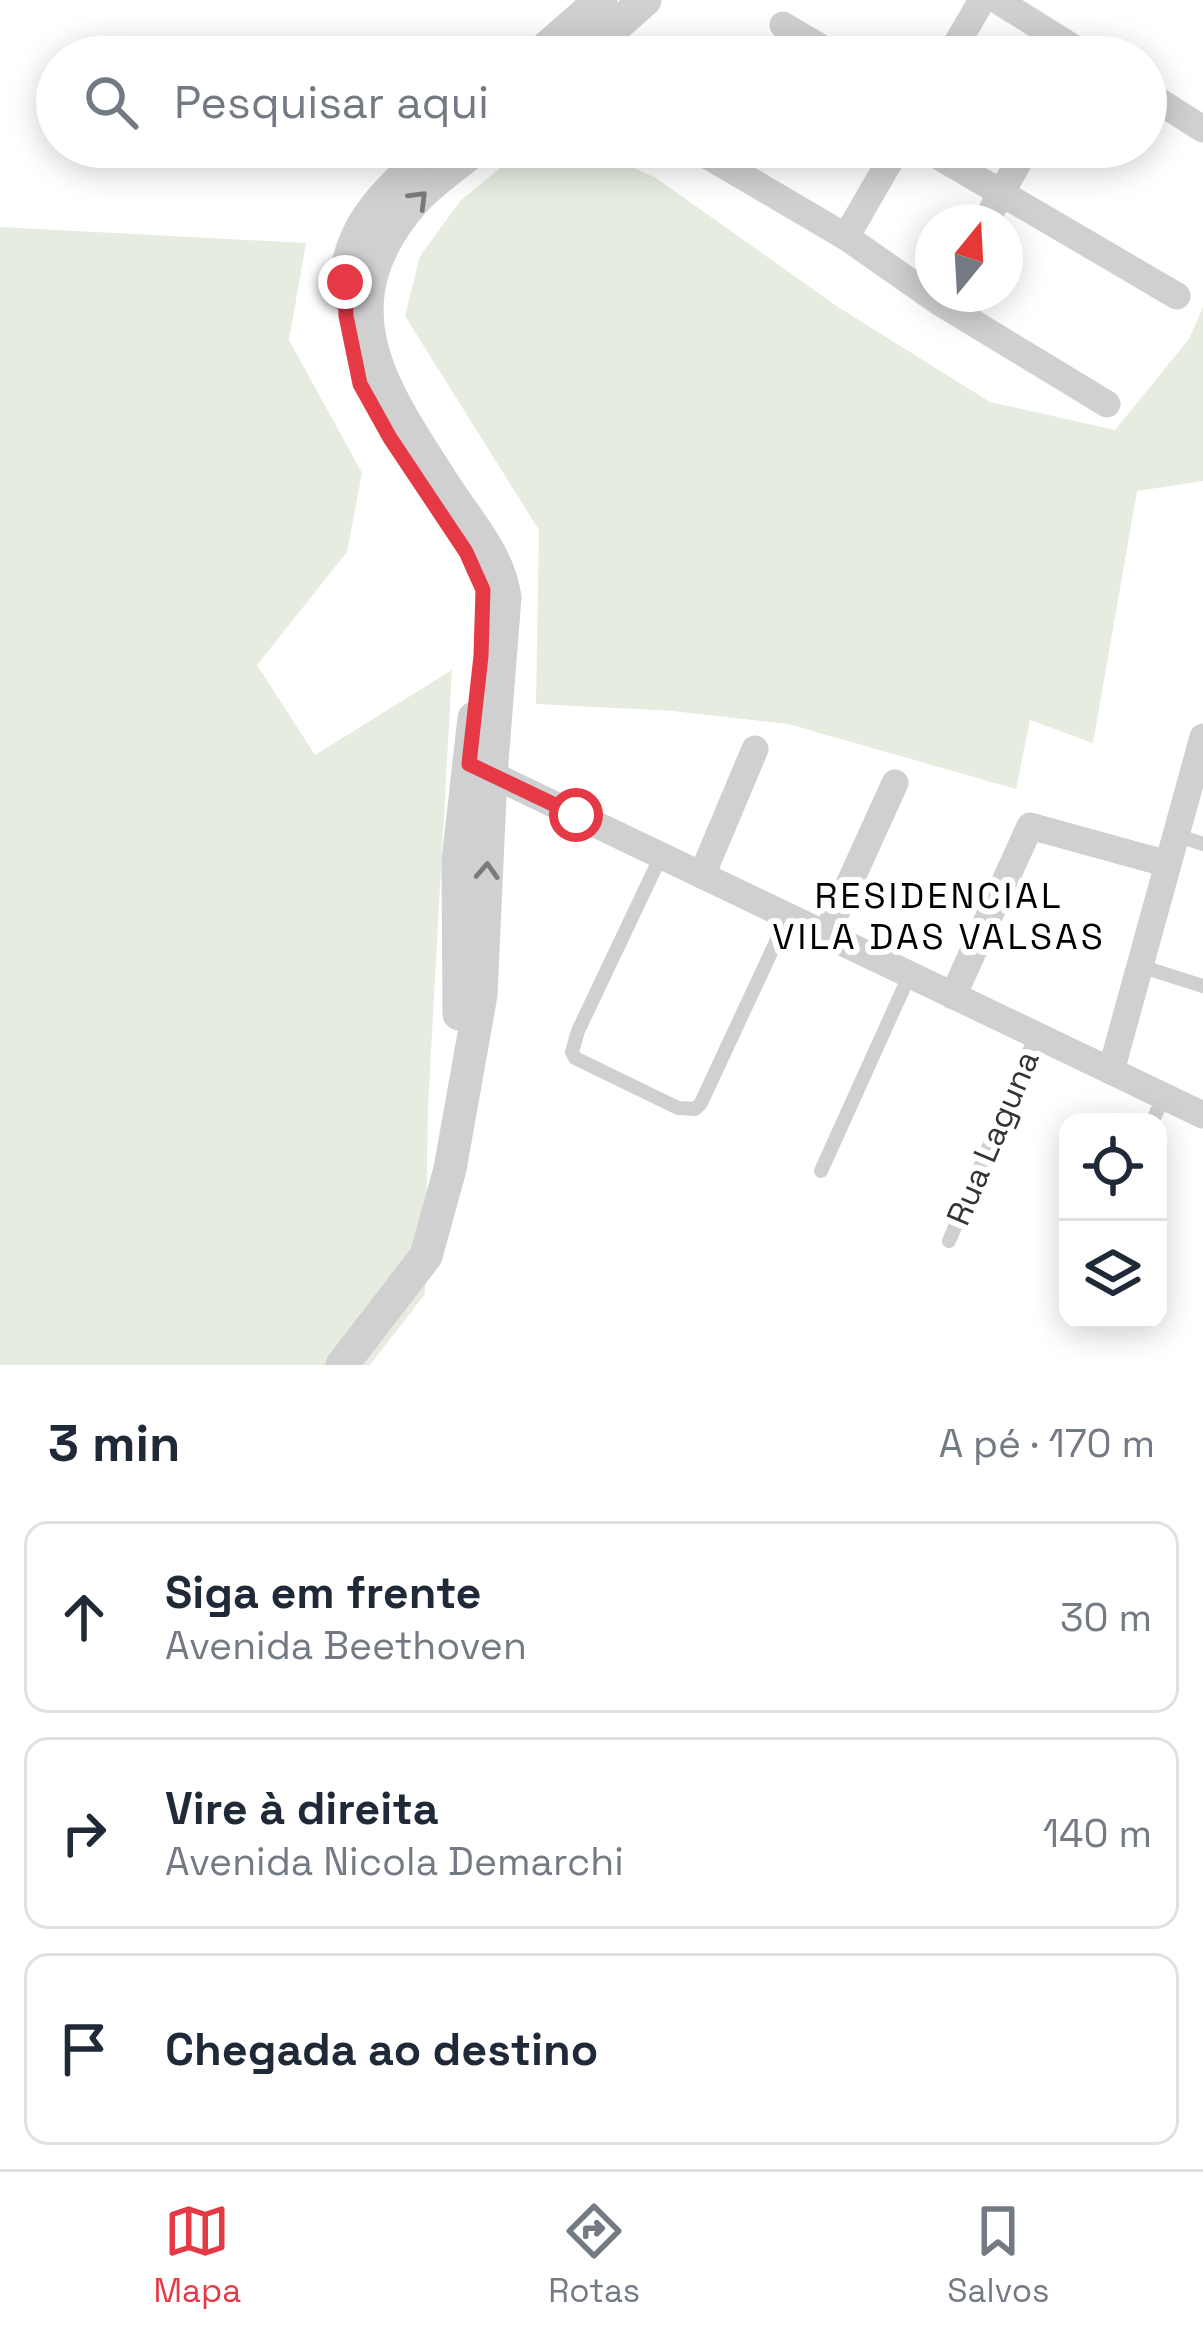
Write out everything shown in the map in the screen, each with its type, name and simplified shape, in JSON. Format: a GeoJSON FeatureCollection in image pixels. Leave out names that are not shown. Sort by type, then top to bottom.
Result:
{"type":"FeatureCollection","features":[{"type":"Feature","properties":{"kind":"street"},"geometry":{"type":"LineString","coordinates":[[560,36],[601,0]]}},
{"type":"Feature","properties":{"kind":"street"},"geometry":{"type":"LineString","coordinates":[[605,36],[645,0]]}},
{"type":"Feature","properties":{"kind":"street"},"geometry":{"type":"LineString","coordinates":[[961,36],[982,0]]}},
{"type":"Feature","properties":{"kind":"street"},"geometry":{"type":"LineString","coordinates":[[997,0],[1052,36]]}},
{"type":"Feature","properties":{"kind":"street"},"geometry":{"type":"LineString","coordinates":[[784,25],[802,36]]}},
{"type":"Feature","properties":{"kind":"street"},"geometry":{"type":"LineString","coordinates":[[1167,106],[1203,129]]}},
{"type":"Feature","properties":{"kind":"street"},"geometry":{"type":"LineString","coordinates":[[342,1365],[426,1256],[450,1169],[481,995],[483,590],[466,552],[360,384],[346,316],[345,282],[366,215],[414,168]]}},
{"type":"Feature","properties":{"kind":"street"},"geometry":{"type":"LineString","coordinates":[[453,168],[418,197],[386,238],[368,276],[364,310],[382,377],[428,459],[501,570],[505,597],[480,769]]}},
{"type":"Feature","properties":{"kind":"street"},"geometry":{"type":"LineString","coordinates":[[729,168],[915,281]]}},
{"type":"Feature","properties":{"kind":"street"},"geometry":{"type":"LineString","coordinates":[[846,237],[886,168]]}},
{"type":"Feature","properties":{"kind":"street"},"geometry":{"type":"LineString","coordinates":[[958,168],[1177,296]]}},
{"type":"Feature","properties":{"kind":"street"},"geometry":{"type":"LineString","coordinates":[[995,204],[1015,168]]}},
{"type":"Feature","properties":{"kind":"street"},"geometry":{"type":"LineString","coordinates":[[963,312],[1107,404]]}},
{"type":"Feature","properties":{"kind":"street"},"geometry":{"type":"LineString","coordinates":[[1111,1071],[1168,863],[1190,839],[1203,737]]}},
{"type":"Feature","properties":{"kind":"street"},"geometry":{"type":"LineString","coordinates":[[702,875],[755,749]]}},
{"type":"Feature","properties":{"kind":"street"},"geometry":{"type":"LineString","coordinates":[[480,769],[1111,1071],[1158,1109],[1203,1115]]}},
{"type":"Feature","properties":{"kind":"street"},"geometry":{"type":"LineString","coordinates":[[826,935],[896,783]]}},
{"type":"Feature","properties":{"kind":"street"},"geometry":{"type":"LineString","coordinates":[[953,996],[1030,826],[1168,863]]}},
{"type":"Feature","properties":{"kind":"lane"},"geometry":{"type":"LineString","coordinates":[[661,856],[572,1052],[575,1058],[678,1108],[695,1109],[701,1103],[788,916]]}},
{"type":"Feature","properties":{"kind":"lane"},"geometry":{"type":"LineString","coordinates":[[1140,966],[1203,986]]}},
{"type":"Feature","properties":{"kind":"lane"},"geometry":{"type":"LineString","coordinates":[[821,1171],[910,974]]}},
{"type":"Feature","properties":{"kind":"lane","name":"Rua Laguna"},"geometry":{"type":"LineString","coordinates":[[950,1241],[1036,1035]]}},
{"type":"Feature","properties":{"kind":"shaded area"},"geometry":{"type":"Polygon","coordinates":[[[500,168],[634,168],[656,178],[838,307],[990,402],[1115,430],[1189,339],[1203,307],[1203,481],[1137,491],[1093,743],[1030,720],[1016,789],[788,724],[673,711],[536,704],[539,530],[405,316],[420,256],[461,200],[500,168]]]}},
{"type":"Feature","properties":{"kind":"shaded area"},"geometry":{"type":"Polygon","coordinates":[[[0,227],[306,243],[289,340],[362,473],[347,552],[257,665],[315,755],[452,670],[428,1106],[425,1294],[370,1365],[0,1365],[0,227]]]}},
{"type":"Feature","properties":{"kind":"district","name":"RESIDENCIAL VILA DAS VALSAS"},"geometry":{"type":"Point","coordinates":[939,916]}},
{"type":"Feature","properties":{"kind":"route"},"geometry":{"type":"LineString","coordinates":[[345,282],[346,316],[360,384],[466,552],[483,590],[469,764],[576,815]]}}]}
